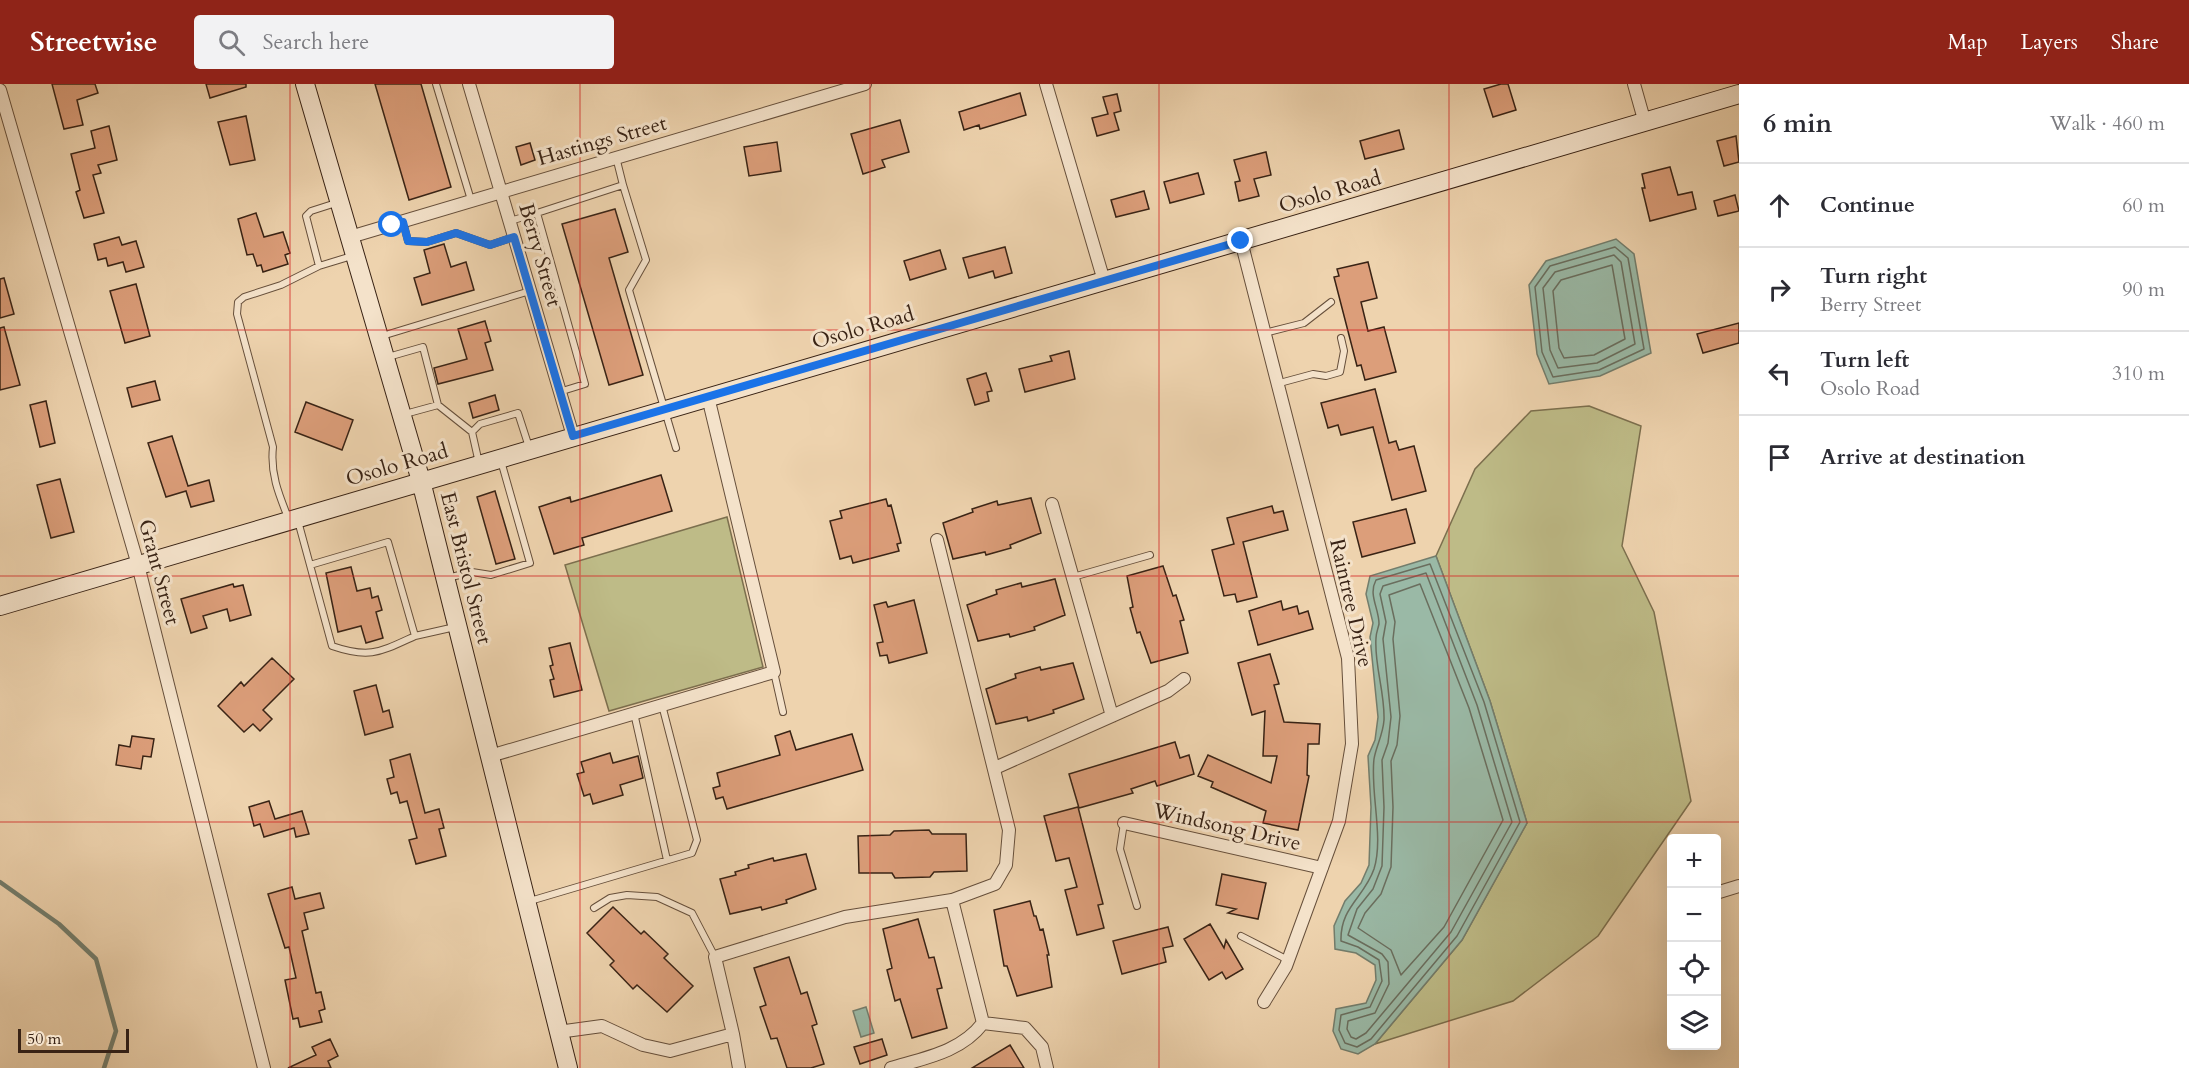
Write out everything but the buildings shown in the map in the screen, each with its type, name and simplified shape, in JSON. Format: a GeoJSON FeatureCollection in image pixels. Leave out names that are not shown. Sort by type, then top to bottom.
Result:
{"type":"FeatureCollection","features":[{"type":"Feature","properties":{"kind":"street","name":"East Bristol Street"},"geometry":{"type":"LineString","coordinates":[[305,84],[421,482],[459,626],[568,1068]]}},
{"type":"Feature","properties":{"kind":"street","name":"Berry Street"},"geometry":{"type":"LineString","coordinates":[[469,84],[573,436]]}},
{"type":"Feature","properties":{"kind":"street","name":"Hastings Street"},"geometry":{"type":"LineString","coordinates":[[350,237],[865,84]]}},
{"type":"Feature","properties":{"kind":"street"},"geometry":{"type":"LineString","coordinates":[[1046,84],[1104,281]]}},
{"type":"Feature","properties":{"kind":"street"},"geometry":{"type":"LineString","coordinates":[[1634,84],[1645,123]]}},
{"type":"Feature","properties":{"kind":"street","name":"Grant Street"},"geometry":{"type":"LineString","coordinates":[[0,90],[138,565],[264,1068]]}},
{"type":"Feature","properties":{"kind":"street","name":"Osolo Road"},"geometry":{"type":"LineString","coordinates":[[0,606],[1739,94]]}},
{"type":"Feature","properties":{"kind":"street","name":"Raintree Drive"},"geometry":{"type":"LineString","coordinates":[[1241,241],[1348,658],[1352,744],[1339,821],[1288,960],[1264,1002]]}},
{"type":"Feature","properties":{"kind":"street"},"geometry":{"type":"LineString","coordinates":[[490,756],[774,672],[708,397]]}},
{"type":"Feature","properties":{"kind":"street"},"geometry":{"type":"LineString","coordinates":[[1052,504],[1112,716]]}},
{"type":"Feature","properties":{"kind":"street"},"geometry":{"type":"LineString","coordinates":[[739,1068],[715,957],[845,917],[952,900],[995,884],[1006,865],[1009,830],[937,540]]}},
{"type":"Feature","properties":{"kind":"street"},"geometry":{"type":"LineString","coordinates":[[995,768],[1168,691],[1184,679]]}},
{"type":"Feature","properties":{"kind":"street","name":"Windsong Drive"},"geometry":{"type":"LineString","coordinates":[[1124,823],[1322,868]]}},
{"type":"Feature","properties":{"kind":"street"},"geometry":{"type":"LineString","coordinates":[[1721,891],[1739,886]]}},
{"type":"Feature","properties":{"kind":"street"},"geometry":{"type":"LineString","coordinates":[[952,900],[983,1023]]}},
{"type":"Feature","properties":{"kind":"street"},"geometry":{"type":"LineString","coordinates":[[891,1068],[941,1054],[972,1038],[983,1023]]}},
{"type":"Feature","properties":{"kind":"street"},"geometry":{"type":"LineString","coordinates":[[983,1023],[1025,1028],[1042,1047],[1047,1068]]}},
{"type":"Feature","properties":{"kind":"street"},"geometry":{"type":"LineString","coordinates":[[558,1032],[602,1026],[643,1046],[670,1051],[733,1034]]}},
{"type":"Feature","properties":{"kind":"lane"},"geometry":{"type":"LineString","coordinates":[[436,84],[471,200]]}},
{"type":"Feature","properties":{"kind":"lane"},"geometry":{"type":"LineString","coordinates":[[616,157],[646,261],[629,290],[676,448]]}},
{"type":"Feature","properties":{"kind":"lane"},"geometry":{"type":"LineString","coordinates":[[510,221],[623,185]]}},
{"type":"Feature","properties":{"kind":"lane"},"geometry":{"type":"LineString","coordinates":[[319,266],[306,216],[311,211],[340,202]]}},
{"type":"Feature","properties":{"kind":"lane"},"geometry":{"type":"LineString","coordinates":[[537,213],[585,384],[559,392]]}},
{"type":"Feature","properties":{"kind":"lane"},"geometry":{"type":"LineString","coordinates":[[403,222],[408,241],[415,243],[456,233],[490,245],[514,237]]}},
{"type":"Feature","properties":{"kind":"lane"},"geometry":{"type":"LineString","coordinates":[[355,255],[319,266],[281,285],[244,297],[238,302],[237,314],[273,447],[271,464],[274,481],[293,519],[310,565],[332,646],[358,654],[382,651],[415,636],[459,626]]}},
{"type":"Feature","properties":{"kind":"lane"},"geometry":{"type":"LineString","coordinates":[[378,337],[530,291]]}},
{"type":"Feature","properties":{"kind":"lane"},"geometry":{"type":"LineString","coordinates":[[1263,333],[1304,323],[1331,302]]}},
{"type":"Feature","properties":{"kind":"lane"},"geometry":{"type":"LineString","coordinates":[[1276,384],[1313,374],[1326,376],[1340,372],[1344,351],[1341,338]]}},
{"type":"Feature","properties":{"kind":"lane"},"geometry":{"type":"LineString","coordinates":[[385,358],[423,347],[438,405],[472,432],[480,464]]}},
{"type":"Feature","properties":{"kind":"lane"},"geometry":{"type":"LineString","coordinates":[[402,415],[438,405]]}},
{"type":"Feature","properties":{"kind":"lane"},"geometry":{"type":"LineString","coordinates":[[472,432],[480,424],[518,413],[530,449]]}},
{"type":"Feature","properties":{"kind":"lane"},"geometry":{"type":"LineString","coordinates":[[446,578],[472,572],[490,575],[530,563],[500,458]]}},
{"type":"Feature","properties":{"kind":"lane"},"geometry":{"type":"LineString","coordinates":[[310,565],[388,542],[415,636]]}},
{"type":"Feature","properties":{"kind":"lane"},"geometry":{"type":"LineString","coordinates":[[1073,577],[1150,555]]}},
{"type":"Feature","properties":{"kind":"lane"},"geometry":{"type":"LineString","coordinates":[[774,672],[783,712]]}},
{"type":"Feature","properties":{"kind":"lane"},"geometry":{"type":"LineString","coordinates":[[526,902],[692,853],[697,840],[662,705]]}},
{"type":"Feature","properties":{"kind":"lane"},"geometry":{"type":"LineString","coordinates":[[634,713],[667,860]]}},
{"type":"Feature","properties":{"kind":"lane"},"geometry":{"type":"LineString","coordinates":[[1124,823],[1120,849],[1137,906]]}},
{"type":"Feature","properties":{"kind":"lane"},"geometry":{"type":"LineString","coordinates":[[594,908],[610,898],[627,895],[657,897],[692,913],[715,957]]}},
{"type":"Feature","properties":{"kind":"lane"},"geometry":{"type":"LineString","coordinates":[[1241,936],[1288,960]]}},
{"type":"Feature","properties":{"kind":"shaded area"},"geometry":{"type":"Polygon","coordinates":[[[1589,406],[1641,426],[1622,546],[1654,612],[1691,801],[1598,936],[1513,1001],[1375,1044],[1462,940],[1527,823],[1490,701],[1436,556],[1475,469],[1531,411],[1589,406]]]}},
{"type":"Feature","properties":{"kind":"shaded area"},"geometry":{"type":"Polygon","coordinates":[[[727,517],[763,667],[609,711],[565,565],[727,517]]]}},
{"type":"Feature","properties":{"kind":"water"},"geometry":{"type":"Polygon","coordinates":[[[1616,239],[1634,254],[1651,353],[1600,376],[1549,384],[1537,354],[1529,285],[1546,261],[1616,239]]]}},
{"type":"Feature","properties":{"kind":"water"},"geometry":{"type":"Polygon","coordinates":[[[1436,556],[1490,701],[1527,823],[1462,940],[1375,1044],[1358,1054],[1341,1049],[1333,1031],[1336,1009],[1366,1003],[1376,980],[1375,965],[1356,953],[1335,949],[1334,926],[1345,901],[1361,883],[1369,865],[1371,807],[1368,756],[1375,740],[1378,717],[1370,637],[1373,623],[1366,594],[1370,576],[1436,556]]]}},
{"type":"Feature","properties":{"kind":"water"},"geometry":{"type":"Polygon","coordinates":[[[866,1007],[874,1033],[861,1037],[853,1011],[866,1007]]]}},
{"type":"Feature","properties":{"kind":"waterway"},"geometry":{"type":"LineString","coordinates":[[0,882],[59,924],[96,959],[116,1031],[104,1068]]}},
{"type":"Feature","properties":{"kind":"route"},"geometry":{"type":"LineString","coordinates":[[392,225],[403,222],[408,241],[415,243],[427,242],[456,233],[490,245],[514,237],[573,436],[1241,241]]}}]}
